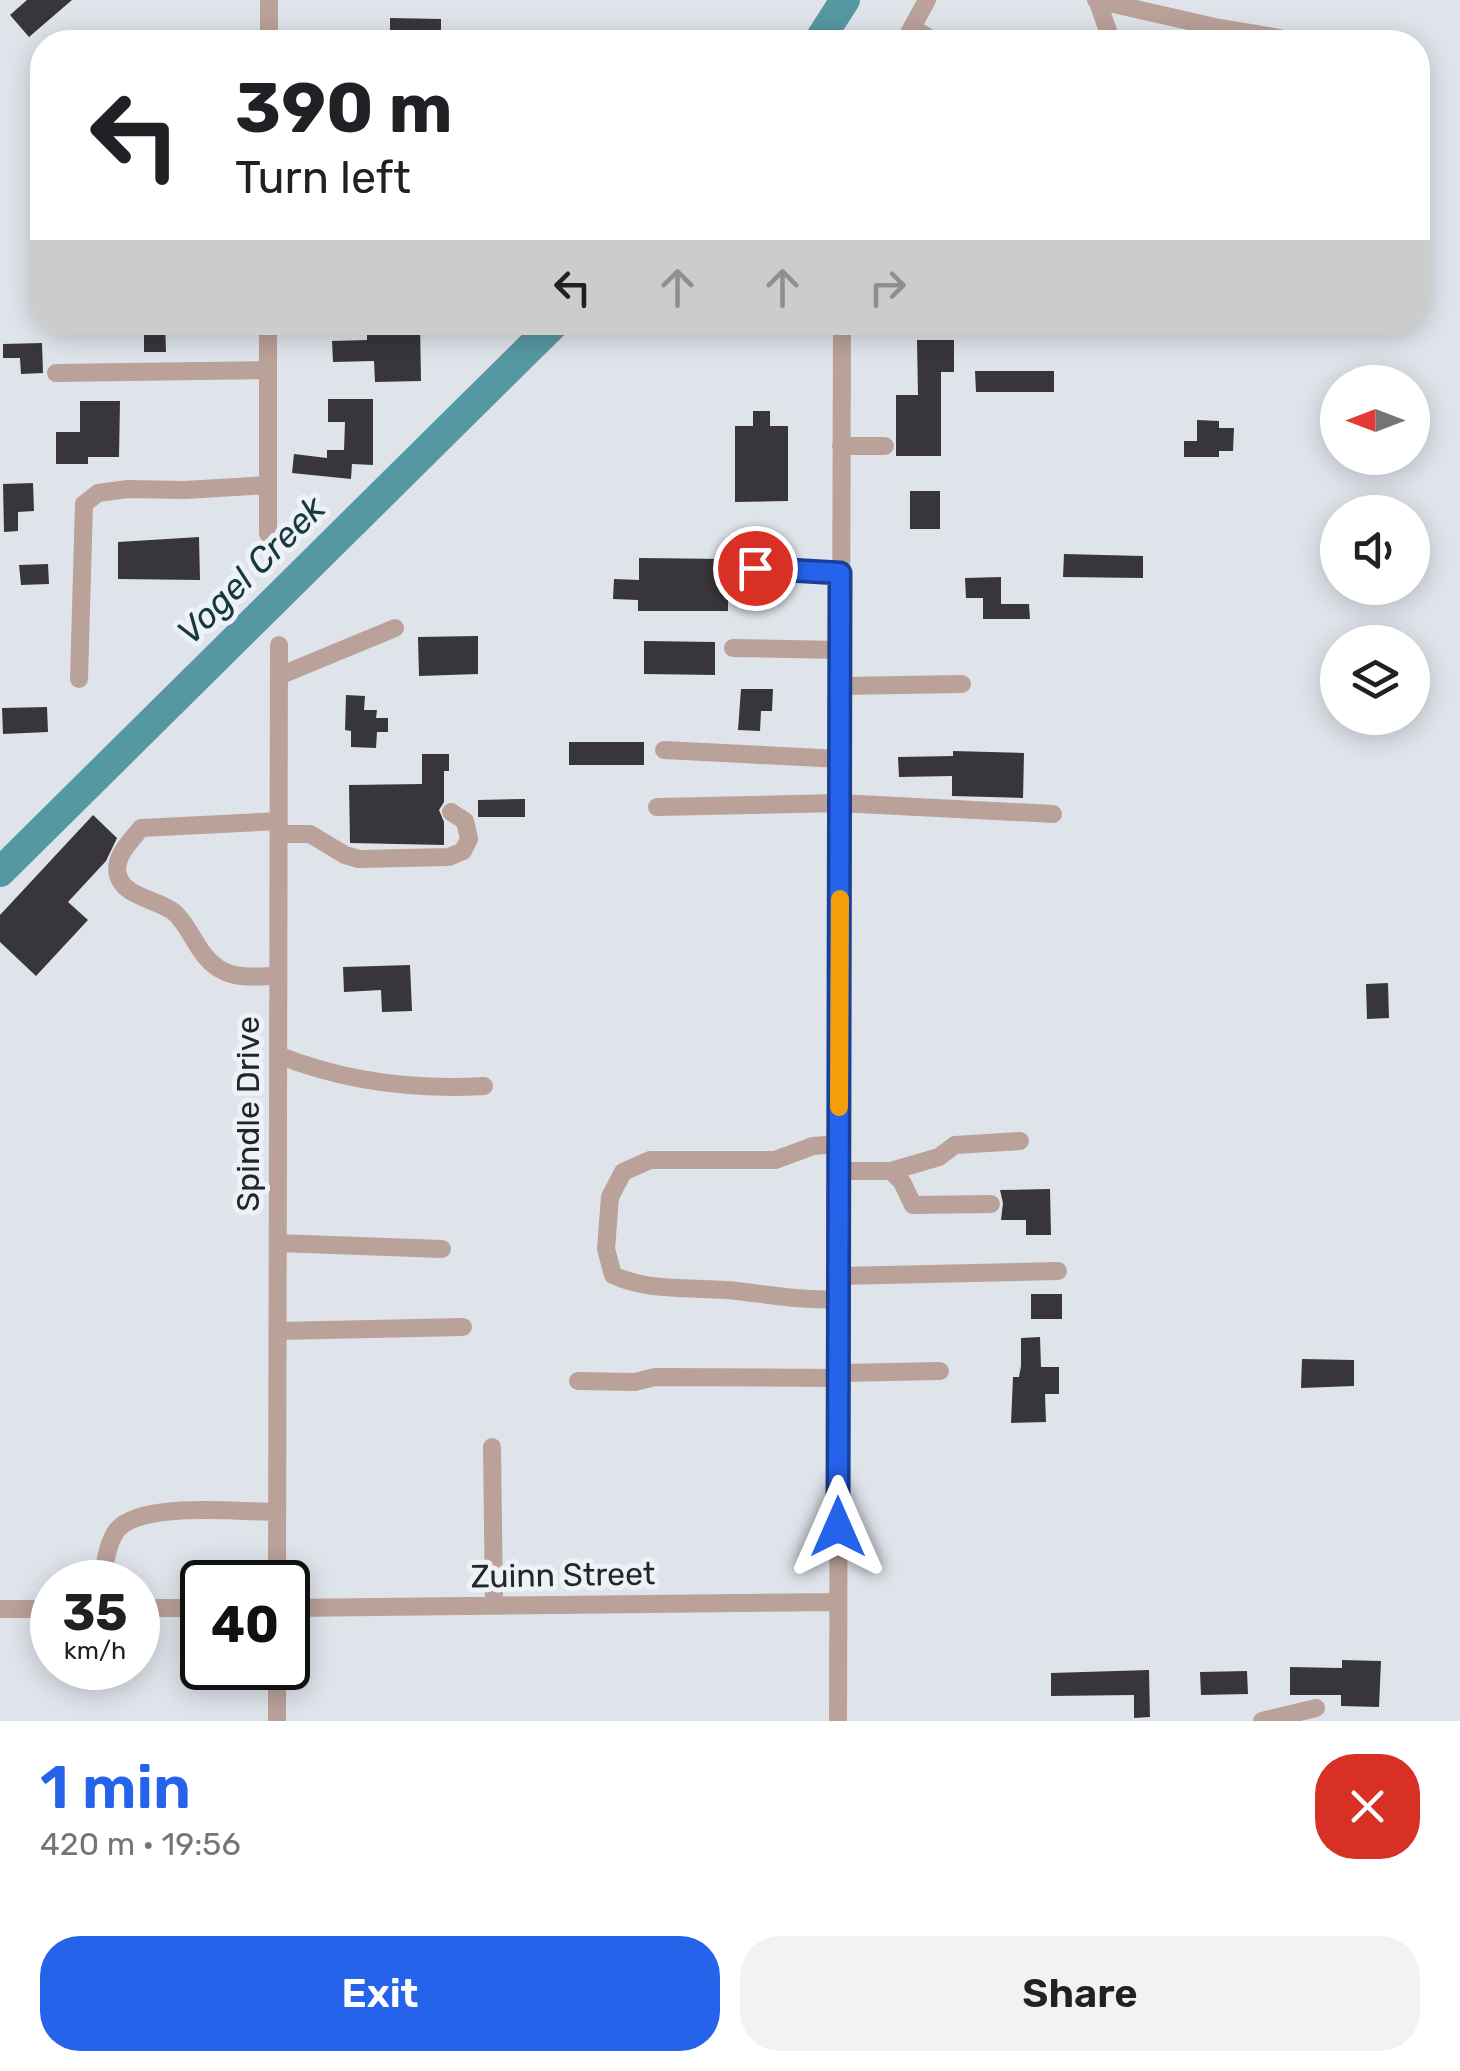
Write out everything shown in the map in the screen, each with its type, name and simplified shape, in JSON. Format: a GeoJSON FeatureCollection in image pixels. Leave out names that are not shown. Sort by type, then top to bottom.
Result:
{"type":"FeatureCollection","features":[{"type":"Feature","properties":{"kind":"street"},"geometry":{"type":"LineString","coordinates":[[269,0],[269,30]]}},
{"type":"Feature","properties":{"kind":"street"},"geometry":{"type":"LineString","coordinates":[[911,30],[927,0]]}},
{"type":"Feature","properties":{"kind":"street"},"geometry":{"type":"LineString","coordinates":[[1096,0],[1230,30]]}},
{"type":"Feature","properties":{"kind":"street"},"geometry":{"type":"LineString","coordinates":[[1096,0],[1107,30]]}},
{"type":"Feature","properties":{"kind":"street"},"geometry":{"type":"LineString","coordinates":[[268,335],[268,534]]}},
{"type":"Feature","properties":{"kind":"street"},"geometry":{"type":"LineString","coordinates":[[838,1721],[842,335]]}},
{"type":"Feature","properties":{"kind":"street"},"geometry":{"type":"LineString","coordinates":[[56,373],[268,370]]}},
{"type":"Feature","properties":{"kind":"street"},"geometry":{"type":"LineString","coordinates":[[841,446],[885,446]]}},
{"type":"Feature","properties":{"kind":"street"},"geometry":{"type":"LineString","coordinates":[[79,680],[84,504],[98,492],[268,485]]}},
{"type":"Feature","properties":{"kind":"street"},"geometry":{"type":"LineString","coordinates":[[755,568],[840,573]]}},
{"type":"Feature","properties":{"kind":"street"},"geometry":{"type":"LineString","coordinates":[[279,676],[395,628]]}},
{"type":"Feature","properties":{"kind":"street","name":"Spindle Drive"},"geometry":{"type":"LineString","coordinates":[[277,1560],[279,645]]}},
{"type":"Feature","properties":{"kind":"street"},"geometry":{"type":"LineString","coordinates":[[733,648],[840,650]]}},
{"type":"Feature","properties":{"kind":"street"},"geometry":{"type":"LineString","coordinates":[[840,686],[962,684]]}},
{"type":"Feature","properties":{"kind":"street"},"geometry":{"type":"LineString","coordinates":[[664,750],[840,759]]}},
{"type":"Feature","properties":{"kind":"street"},"geometry":{"type":"LineString","coordinates":[[658,808],[840,804],[1053,814]]}},
{"type":"Feature","properties":{"kind":"street"},"geometry":{"type":"LineString","coordinates":[[278,976],[240,977],[220,969],[202,954],[174,912],[128,889],[118,878],[118,862],[141,828],[279,828],[310,834],[345,855],[359,858],[461,857],[468,845],[468,829],[460,816],[451,812]]}},
{"type":"Feature","properties":{"kind":"street"},"geometry":{"type":"LineString","coordinates":[[278,1055],[320,1072],[380,1082],[449,1088],[484,1086]]}},
{"type":"Feature","properties":{"kind":"street"},"geometry":{"type":"LineString","coordinates":[[839,1171],[891,1171],[939,1157],[955,1144],[1020,1141]]}},
{"type":"Feature","properties":{"kind":"street"},"geometry":{"type":"LineString","coordinates":[[839,1144],[813,1146],[774,1160],[650,1160],[623,1172],[610,1197],[606,1249],[613,1275],[632,1284],[734,1290],[811,1301],[839,1300]]}},
{"type":"Feature","properties":{"kind":"street"},"geometry":{"type":"LineString","coordinates":[[891,1171],[914,1205],[990,1204]]}},
{"type":"Feature","properties":{"kind":"street"},"geometry":{"type":"LineString","coordinates":[[278,1243],[442,1248]]}},
{"type":"Feature","properties":{"kind":"street"},"geometry":{"type":"LineString","coordinates":[[839,1276],[1058,1271]]}},
{"type":"Feature","properties":{"kind":"street"},"geometry":{"type":"LineString","coordinates":[[278,1331],[463,1327]]}},
{"type":"Feature","properties":{"kind":"street"},"geometry":{"type":"LineString","coordinates":[[578,1381],[635,1382],[655,1376],[940,1372]]}},
{"type":"Feature","properties":{"kind":"street"},"geometry":{"type":"LineString","coordinates":[[492,1447],[494,1606]]}},
{"type":"Feature","properties":{"kind":"street"},"geometry":{"type":"LineString","coordinates":[[107,1560],[116,1531],[146,1515],[185,1511],[277,1512]]}},
{"type":"Feature","properties":{"kind":"street","name":"Zuinn Street"},"geometry":{"type":"LineString","coordinates":[[310,1608],[838,1602]]}},
{"type":"Feature","properties":{"kind":"street"},"geometry":{"type":"LineString","coordinates":[[0,1609],[30,1609]]}},
{"type":"Feature","properties":{"kind":"street"},"geometry":{"type":"LineString","coordinates":[[276,1721],[277,1690]]}},
{"type":"Feature","properties":{"kind":"street"},"geometry":{"type":"LineString","coordinates":[[1262,1721],[1316,1708]]}},
{"type":"Feature","properties":{"kind":"building"},"geometry":{"type":"Polygon","coordinates":[[[27,0],[72,0],[37,30],[30,30],[29,37],[10,15],[27,0]]]}},
{"type":"Feature","properties":{"kind":"building"},"geometry":{"type":"Polygon","coordinates":[[[390,18],[441,19],[441,30],[390,30],[390,18]]]}},
{"type":"Feature","properties":{"kind":"building"},"geometry":{"type":"Polygon","coordinates":[[[144,335],[165,335],[166,352],[144,352],[144,335]]]}},
{"type":"Feature","properties":{"kind":"building"},"geometry":{"type":"Polygon","coordinates":[[[367,335],[420,335],[421,381],[375,382],[374,361],[333,362],[332,341],[367,340],[367,335]]]}},
{"type":"Feature","properties":{"kind":"building"},"geometry":{"type":"Polygon","coordinates":[[[917,340],[954,340],[954,372],[941,372],[941,456],[896,456],[896,395],[918,395],[917,340]]]}},
{"type":"Feature","properties":{"kind":"building"},"geometry":{"type":"Polygon","coordinates":[[[42,343],[43,373],[21,374],[20,358],[3,358],[3,344],[42,343]]]}},
{"type":"Feature","properties":{"kind":"building"},"geometry":{"type":"Polygon","coordinates":[[[975,371],[1054,371],[1054,392],[976,392],[975,371]]]}},
{"type":"Feature","properties":{"kind":"building"},"geometry":{"type":"Polygon","coordinates":[[[328,399],[373,399],[373,465],[352,464],[351,479],[292,473],[294,454],[327,458],[327,450],[344,450],[345,422],[328,422],[328,399]]]}},
{"type":"Feature","properties":{"kind":"building"},"geometry":{"type":"Polygon","coordinates":[[[80,401],[120,401],[119,457],[88,457],[88,464],[56,464],[56,432],[80,432],[80,401]]]}},
{"type":"Feature","properties":{"kind":"building"},"geometry":{"type":"Polygon","coordinates":[[[753,411],[770,411],[770,426],[788,426],[788,501],[735,502],[735,426],[753,426],[753,411]]]}},
{"type":"Feature","properties":{"kind":"building"},"geometry":{"type":"Polygon","coordinates":[[[1197,420],[1219,421],[1219,428],[1234,428],[1233,451],[1219,451],[1219,457],[1184,457],[1184,441],[1197,441],[1197,420]]]}},
{"type":"Feature","properties":{"kind":"building"},"geometry":{"type":"Polygon","coordinates":[[[33,483],[34,511],[18,512],[18,531],[4,532],[3,484],[33,483]]]}},
{"type":"Feature","properties":{"kind":"building"},"geometry":{"type":"Polygon","coordinates":[[[910,491],[940,491],[940,529],[910,529],[910,491]]]}},
{"type":"Feature","properties":{"kind":"building"},"geometry":{"type":"Polygon","coordinates":[[[199,537],[200,580],[118,579],[118,542],[199,537]]]}},
{"type":"Feature","properties":{"kind":"building"},"geometry":{"type":"Polygon","coordinates":[[[1064,554],[1143,556],[1143,578],[1063,577],[1064,554]]]}},
{"type":"Feature","properties":{"kind":"building"},"geometry":{"type":"Polygon","coordinates":[[[639,558],[728,559],[728,611],[638,611],[638,600],[613,599],[614,579],[639,580],[639,558]]]}},
{"type":"Feature","properties":{"kind":"building"},"geometry":{"type":"Polygon","coordinates":[[[48,564],[49,584],[21,585],[19,565],[48,564]]]}},
{"type":"Feature","properties":{"kind":"building"},"geometry":{"type":"Polygon","coordinates":[[[1001,577],[1001,604],[1029,604],[1030,619],[983,619],[983,598],[966,598],[965,578],[1001,577]]]}},
{"type":"Feature","properties":{"kind":"building"},"geometry":{"type":"Polygon","coordinates":[[[478,636],[478,674],[419,676],[418,637],[478,636]]]}},
{"type":"Feature","properties":{"kind":"building"},"geometry":{"type":"Polygon","coordinates":[[[644,641],[715,642],[715,675],[644,674],[644,641]]]}},
{"type":"Feature","properties":{"kind":"building"},"geometry":{"type":"Polygon","coordinates":[[[741,689],[773,689],[772,711],[761,711],[760,731],[738,730],[741,689]]]}},
{"type":"Feature","properties":{"kind":"building"},"geometry":{"type":"Polygon","coordinates":[[[346,695],[365,696],[364,710],[377,710],[376,718],[388,718],[388,732],[377,732],[376,748],[351,747],[351,731],[345,730],[346,695]]]}},
{"type":"Feature","properties":{"kind":"building"},"geometry":{"type":"Polygon","coordinates":[[[47,707],[48,732],[3,734],[2,708],[47,707]]]}},
{"type":"Feature","properties":{"kind":"building"},"geometry":{"type":"Polygon","coordinates":[[[569,742],[644,742],[644,765],[569,765],[569,742]]]}},
{"type":"Feature","properties":{"kind":"building"},"geometry":{"type":"Polygon","coordinates":[[[953,751],[1024,753],[1023,798],[952,796],[952,776],[899,777],[898,757],[953,756],[953,751]]]}},
{"type":"Feature","properties":{"kind":"building"},"geometry":{"type":"Polygon","coordinates":[[[422,754],[449,754],[449,771],[444,771],[444,802],[439,810],[444,822],[444,845],[350,843],[349,785],[422,784],[422,754]]]}},
{"type":"Feature","properties":{"kind":"building"},"geometry":{"type":"Polygon","coordinates":[[[525,799],[525,817],[478,817],[478,800],[525,799]]]}},
{"type":"Feature","properties":{"kind":"building"},"geometry":{"type":"Polygon","coordinates":[[[93,815],[117,838],[106,861],[68,902],[88,920],[36,976],[0,942],[0,915],[93,815]]]}},
{"type":"Feature","properties":{"kind":"building"},"geometry":{"type":"Polygon","coordinates":[[[410,965],[412,1011],[382,1012],[381,990],[344,992],[343,967],[410,965]]]}},
{"type":"Feature","properties":{"kind":"building"},"geometry":{"type":"Polygon","coordinates":[[[1388,983],[1389,1018],[1367,1019],[1366,984],[1388,983]]]}},
{"type":"Feature","properties":{"kind":"building"},"geometry":{"type":"Polygon","coordinates":[[[1050,1189],[1051,1235],[1026,1235],[1026,1220],[1001,1220],[1000,1190],[1050,1189]]]}},
{"type":"Feature","properties":{"kind":"building"},"geometry":{"type":"Polygon","coordinates":[[[1031,1294],[1062,1294],[1062,1319],[1031,1319],[1031,1294]]]}},
{"type":"Feature","properties":{"kind":"building"},"geometry":{"type":"Polygon","coordinates":[[[1040,1337],[1041,1367],[1059,1367],[1059,1394],[1045,1394],[1046,1422],[1011,1423],[1013,1377],[1019,1377],[1021,1338],[1040,1337]]]}},
{"type":"Feature","properties":{"kind":"building"},"geometry":{"type":"Polygon","coordinates":[[[1302,1359],[1354,1360],[1354,1386],[1301,1388],[1302,1359]]]}},
{"type":"Feature","properties":{"kind":"building"},"geometry":{"type":"Polygon","coordinates":[[[1342,1660],[1381,1661],[1379,1707],[1341,1706],[1341,1695],[1290,1695],[1290,1667],[1342,1668],[1342,1660]]]}},
{"type":"Feature","properties":{"kind":"building"},"geometry":{"type":"Polygon","coordinates":[[[1149,1670],[1150,1717],[1134,1718],[1134,1695],[1051,1696],[1051,1673],[1149,1670]]]}},
{"type":"Feature","properties":{"kind":"building"},"geometry":{"type":"Polygon","coordinates":[[[1247,1671],[1248,1694],[1201,1695],[1200,1672],[1247,1671]]]}},
{"type":"Feature","properties":{"kind":"waterway","name":"Vogel Creek"},"geometry":{"type":"LineString","coordinates":[[826,30],[845,0]]}},
{"type":"Feature","properties":{"kind":"waterway","name":"Vogel Creek"},"geometry":{"type":"LineString","coordinates":[[0,872],[543,335]]}},
{"type":"Feature","properties":{"kind":"slow traffic"},"geometry":{"type":"LineString","coordinates":[[839,1107],[840,899]]}},
{"type":"Feature","properties":{"kind":"route"},"geometry":{"type":"LineString","coordinates":[[755,568],[840,573],[838,1527]]}}]}
